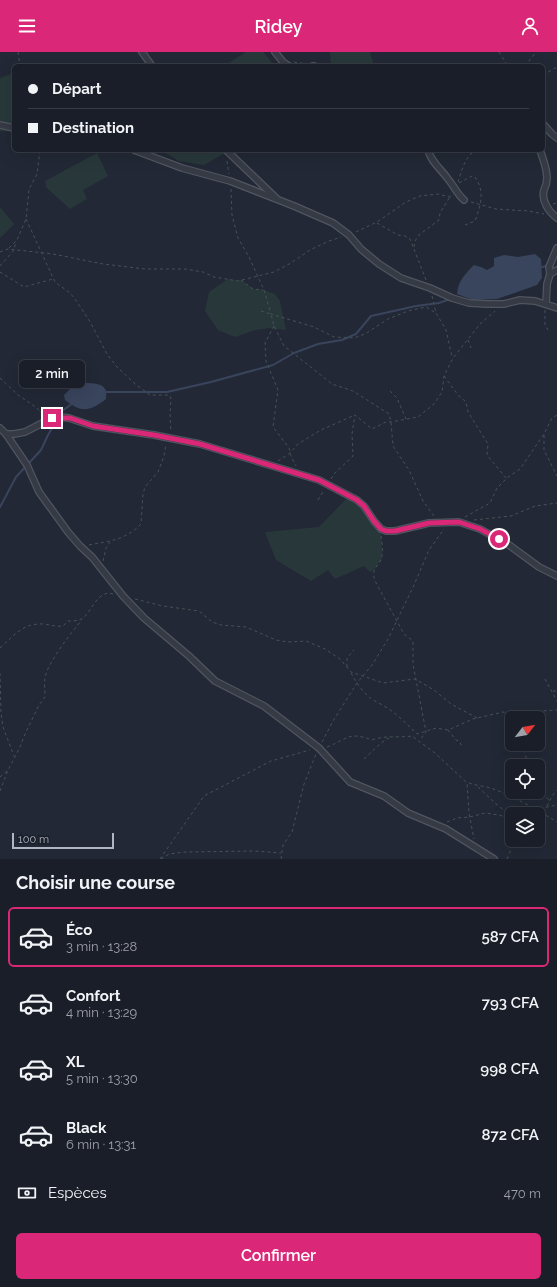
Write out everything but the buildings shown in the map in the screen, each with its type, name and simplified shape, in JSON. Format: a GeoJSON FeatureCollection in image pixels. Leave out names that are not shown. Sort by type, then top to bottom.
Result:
{"type":"FeatureCollection","features":[{"type":"Feature","properties":{"kind":"street"},"geometry":{"type":"LineString","coordinates":[[142,52],[151,64]]}},
{"type":"Feature","properties":{"kind":"street"},"geometry":{"type":"LineString","coordinates":[[276,52],[283,62],[289,64]]}},
{"type":"Feature","properties":{"kind":"street"},"geometry":{"type":"LineString","coordinates":[[0,125],[12,128]]}},
{"type":"Feature","properties":{"kind":"street"},"geometry":{"type":"LineString","coordinates":[[545,126],[557,138]]}},
{"type":"Feature","properties":{"kind":"street"},"geometry":{"type":"LineString","coordinates":[[139,152],[182,168],[230,181],[278,199],[333,223],[349,235],[361,250],[401,278],[430,288],[452,298],[469,303],[504,304],[520,300],[535,301],[557,308]]}},
{"type":"Feature","properties":{"kind":"street"},"geometry":{"type":"LineString","coordinates":[[228,152],[278,199]]}},
{"type":"Feature","properties":{"kind":"street"},"geometry":{"type":"LineString","coordinates":[[429,152],[431,159],[464,200]]}},
{"type":"Feature","properties":{"kind":"street"},"geometry":{"type":"LineString","coordinates":[[541,152],[547,177],[544,192],[545,202],[556,218]]}},
{"type":"Feature","properties":{"kind":"street"},"geometry":{"type":"LineString","coordinates":[[546,304],[550,267],[557,248]]}},
{"type":"Feature","properties":{"kind":"street"},"geometry":{"type":"LineString","coordinates":[[550,274],[557,270]]}},
{"type":"Feature","properties":{"kind":"street"},"geometry":{"type":"LineString","coordinates":[[6,434],[25,432],[52,418],[70,418],[93,426],[200,444],[319,480],[357,500],[364,506],[381,529],[386,531],[395,531],[429,523],[459,522],[480,529],[509,544],[539,567],[557,576]]}},
{"type":"Feature","properties":{"kind":"street"},"geometry":{"type":"LineString","coordinates":[[0,428],[6,434],[27,465],[39,492],[80,546],[102,568],[123,596],[144,618],[189,656],[215,681],[264,706],[319,748],[350,782],[384,796],[408,814],[446,829],[494,859]]}},
{"type":"Feature","properties":{"kind":"path"},"geometry":{"type":"LineString","coordinates":[[18,52],[20,64]]}},
{"type":"Feature","properties":{"kind":"path"},"geometry":{"type":"LineString","coordinates":[[499,52],[507,64]]}},
{"type":"Feature","properties":{"kind":"path"},"geometry":{"type":"LineString","coordinates":[[527,64],[536,52]]}},
{"type":"Feature","properties":{"kind":"path"},"geometry":{"type":"LineString","coordinates":[[545,74],[557,67]]}},
{"type":"Feature","properties":{"kind":"path"},"geometry":{"type":"LineString","coordinates":[[0,266],[14,250],[16,240],[26,219],[29,190],[37,174],[40,152]]}},
{"type":"Feature","properties":{"kind":"path"},"geometry":{"type":"LineString","coordinates":[[226,152],[232,215],[238,238],[249,257],[264,290],[274,326],[284,346],[306,365],[332,384],[353,391],[389,414],[392,422],[393,446],[409,470],[423,501],[439,523]]}},
{"type":"Feature","properties":{"kind":"path"},"geometry":{"type":"LineString","coordinates":[[465,226],[475,221],[481,205],[482,197],[475,177],[472,176],[457,184],[465,161],[473,152]]}},
{"type":"Feature","properties":{"kind":"path"},"geometry":{"type":"LineString","coordinates":[[414,248],[415,241],[419,235],[439,220],[440,212],[451,198],[454,188]]}},
{"type":"Feature","properties":{"kind":"path"},"geometry":{"type":"LineString","coordinates":[[8,249],[145,269],[184,269],[203,272],[214,277],[238,281],[274,272],[292,263],[316,247],[349,235],[377,222],[406,202],[420,196],[438,194],[496,209],[528,211],[556,218]]}},
{"type":"Feature","properties":{"kind":"path"},"geometry":{"type":"LineString","coordinates":[[26,219],[55,282],[70,293],[75,299],[89,320],[107,354],[116,366],[134,383],[150,395],[169,395],[172,398],[169,438],[158,472],[145,487],[143,494],[141,524],[135,530],[121,538],[80,546]]}},
{"type":"Feature","properties":{"kind":"path"},"geometry":{"type":"LineString","coordinates":[[377,222],[398,235],[408,238],[414,248],[419,265],[430,288],[436,313],[446,330],[453,358]]}},
{"type":"Feature","properties":{"kind":"path"},"geometry":{"type":"LineString","coordinates":[[0,252],[8,249],[16,240]]}},
{"type":"Feature","properties":{"kind":"path"},"geometry":{"type":"LineString","coordinates":[[0,272],[24,287],[53,278]]}},
{"type":"Feature","properties":{"kind":"path"},"geometry":{"type":"LineString","coordinates":[[241,280],[253,289],[264,290]]}},
{"type":"Feature","properties":{"kind":"path"},"geometry":{"type":"LineString","coordinates":[[355,415],[372,429],[386,422],[418,417],[434,404],[442,392],[444,376],[453,358],[480,324],[504,304]]}},
{"type":"Feature","properties":{"kind":"path"},"geometry":{"type":"LineString","coordinates":[[546,304],[544,325],[548,330]]}},
{"type":"Feature","properties":{"kind":"path"},"geometry":{"type":"LineString","coordinates":[[261,311],[314,327],[334,337],[354,338],[365,334],[388,319],[408,311],[426,308],[436,313]]}},
{"type":"Feature","properties":{"kind":"path"},"geometry":{"type":"LineString","coordinates":[[274,326],[265,343],[266,361],[278,390],[273,427],[289,448],[300,474]]}},
{"type":"Feature","properties":{"kind":"path"},"geometry":{"type":"LineString","coordinates":[[468,339],[471,348]]}},
{"type":"Feature","properties":{"kind":"path"},"geometry":{"type":"LineString","coordinates":[[444,376],[458,395],[466,402],[468,412],[488,444],[487,455],[507,478]]}},
{"type":"Feature","properties":{"kind":"path"},"geometry":{"type":"LineString","coordinates":[[0,378],[18,395],[37,408],[44,417],[52,418]]}},
{"type":"Feature","properties":{"kind":"path"},"geometry":{"type":"LineString","coordinates":[[390,391],[397,398],[406,420]]}},
{"type":"Feature","properties":{"kind":"path"},"geometry":{"type":"LineString","coordinates":[[270,465],[290,453],[298,444],[321,430],[355,415]]}},
{"type":"Feature","properties":{"kind":"path"},"geometry":{"type":"LineString","coordinates":[[318,500],[334,474],[353,456],[352,434],[355,415]]}},
{"type":"Feature","properties":{"kind":"path"},"geometry":{"type":"LineString","coordinates":[[459,522],[467,515],[490,503],[497,488],[507,478],[520,469],[544,434],[552,418],[557,415]]}},
{"type":"Feature","properties":{"kind":"path"},"geometry":{"type":"LineString","coordinates":[[544,434],[544,450],[557,476]]}},
{"type":"Feature","properties":{"kind":"path"},"geometry":{"type":"LineString","coordinates":[[474,520],[511,516],[535,506],[557,503]]}},
{"type":"Feature","properties":{"kind":"path"},"geometry":{"type":"LineString","coordinates":[[281,859],[283,845],[292,832],[304,784],[319,748],[357,683],[372,665],[388,639],[429,550],[450,523]]}},
{"type":"Feature","properties":{"kind":"path"},"geometry":{"type":"LineString","coordinates":[[381,529],[382,558],[374,570],[373,575],[396,622],[404,634],[413,641],[413,664],[415,679],[426,732],[419,741]]}},
{"type":"Feature","properties":{"kind":"path"},"geometry":{"type":"LineString","coordinates":[[102,568],[106,548],[110,541]]}},
{"type":"Feature","properties":{"kind":"path"},"geometry":{"type":"LineString","coordinates":[[0,791],[14,756],[39,705],[45,697],[44,676],[54,657],[103,594],[109,592],[163,606],[199,611],[212,622],[221,625],[246,627],[276,640],[288,642],[306,640],[325,649],[340,659],[351,672],[357,683],[371,698],[389,709],[407,723],[417,734]]}},
{"type":"Feature","properties":{"kind":"path"},"geometry":{"type":"LineString","coordinates":[[0,648],[18,631],[29,626],[42,624],[64,626],[68,621],[84,618]]}},
{"type":"Feature","properties":{"kind":"path"},"geometry":{"type":"LineString","coordinates":[[347,668],[347,658],[354,650]]}},
{"type":"Feature","properties":{"kind":"path"},"geometry":{"type":"LineString","coordinates":[[351,672],[383,684],[415,679],[434,690],[451,704],[477,718]]}},
{"type":"Feature","properties":{"kind":"path"},"geometry":{"type":"LineString","coordinates":[[0,673],[1,713],[3,727],[14,756]]}},
{"type":"Feature","properties":{"kind":"path"},"geometry":{"type":"LineString","coordinates":[[545,679],[553,691],[557,701]]}},
{"type":"Feature","properties":{"kind":"path"},"geometry":{"type":"LineString","coordinates":[[541,711],[557,710]]}},
{"type":"Feature","properties":{"kind":"path"},"geometry":{"type":"LineString","coordinates":[[160,859],[204,796],[270,761],[327,747],[352,735],[372,740],[380,737],[412,736],[436,728],[448,730],[477,718],[505,712]]}},
{"type":"Feature","properties":{"kind":"path"},"geometry":{"type":"LineString","coordinates":[[448,730],[462,746]]}},
{"type":"Feature","properties":{"kind":"path"},"geometry":{"type":"LineString","coordinates":[[412,736],[467,783],[494,789],[518,799],[531,807]]}},
{"type":"Feature","properties":{"kind":"path"},"geometry":{"type":"LineString","coordinates":[[364,758],[384,740],[391,737]]}},
{"type":"Feature","properties":{"kind":"path"},"geometry":{"type":"LineString","coordinates":[[0,777],[8,770]]}},
{"type":"Feature","properties":{"kind":"path"},"geometry":{"type":"LineString","coordinates":[[467,783],[470,817],[475,847]]}},
{"type":"Feature","properties":{"kind":"path"},"geometry":{"type":"LineString","coordinates":[[476,786],[505,812]]}},
{"type":"Feature","properties":{"kind":"path"},"geometry":{"type":"LineString","coordinates":[[547,807],[552,796],[557,790]]}},
{"type":"Feature","properties":{"kind":"path"},"geometry":{"type":"LineString","coordinates":[[545,796],[550,801]]}},
{"type":"Feature","properties":{"kind":"path"},"geometry":{"type":"LineString","coordinates":[[547,807],[557,805]]}},
{"type":"Feature","properties":{"kind":"path"},"geometry":{"type":"LineString","coordinates":[[437,825],[457,818],[470,817],[485,813],[505,816]]}},
{"type":"Feature","properties":{"kind":"path"},"geometry":{"type":"LineString","coordinates":[[545,815],[557,822]]}},
{"type":"Feature","properties":{"kind":"path"},"geometry":{"type":"LineString","coordinates":[[507,859],[512,847]]}},
{"type":"Feature","properties":{"kind":"path"},"geometry":{"type":"LineString","coordinates":[[160,859],[169,854],[186,852],[254,851],[282,853]]}},
{"type":"Feature","properties":{"kind":"shaded area"},"geometry":{"type":"Polygon","coordinates":[[[246,52],[263,52],[273,64],[227,64],[246,52]]]}},
{"type":"Feature","properties":{"kind":"shaded area"},"geometry":{"type":"Polygon","coordinates":[[[330,52],[370,52],[373,64],[331,64],[330,52]]]}},
{"type":"Feature","properties":{"kind":"shaded area"},"geometry":{"type":"Polygon","coordinates":[[[12,74],[12,131],[0,131],[0,78],[12,74]]]}},
{"type":"Feature","properties":{"kind":"shaded area"},"geometry":{"type":"Polygon","coordinates":[[[163,152],[227,152],[204,165],[179,161],[163,152]]]}},
{"type":"Feature","properties":{"kind":"shaded area"},"geometry":{"type":"Polygon","coordinates":[[[97,153],[108,176],[83,190],[87,199],[70,209],[46,187],[45,181],[97,153]]]}},
{"type":"Feature","properties":{"kind":"shaded area"},"geometry":{"type":"Polygon","coordinates":[[[0,207],[14,224],[0,238],[0,207]]]}},
{"type":"Feature","properties":{"kind":"shaded area"},"geometry":{"type":"Polygon","coordinates":[[[228,279],[238,281],[241,280],[253,289],[264,290],[275,294],[280,301],[286,330],[269,328],[255,330],[235,337],[218,330],[205,311],[209,292],[228,279]]]}},
{"type":"Feature","properties":{"kind":"shaded area"},"geometry":{"type":"Polygon","coordinates":[[[348,497],[359,503],[381,529],[382,558],[374,570],[370,572],[364,566],[335,579],[328,570],[311,581],[276,560],[265,532],[319,527],[348,497]]]}},
{"type":"Feature","properties":{"kind":"water"},"geometry":{"type":"Polygon","coordinates":[[[535,254],[541,259],[542,278],[537,285],[497,299],[473,300],[457,294],[460,281],[474,265],[487,270],[494,266],[494,258],[504,255],[518,257],[535,254]]]}},
{"type":"Feature","properties":{"kind":"water"},"geometry":{"type":"Polygon","coordinates":[[[80,383],[94,383],[101,385],[106,391],[106,399],[95,406],[86,409],[76,407],[65,400],[64,395],[73,386],[80,383]]]}},
{"type":"Feature","properties":{"kind":"waterway"},"geometry":{"type":"LineString","coordinates":[[539,268],[549,265]]}},
{"type":"Feature","properties":{"kind":"waterway"},"geometry":{"type":"LineString","coordinates":[[105,392],[167,392],[211,382],[273,365],[294,353],[318,344],[342,340],[356,334],[371,316],[416,306],[439,303],[450,299]]}},
{"type":"Feature","properties":{"kind":"waterway"},"geometry":{"type":"LineString","coordinates":[[0,507],[16,477],[41,450],[62,411],[73,403]]}},
{"type":"Feature","properties":{"kind":"route"},"geometry":{"type":"LineString","coordinates":[[52,418],[70,418],[93,426],[107,427],[200,444],[319,480],[357,500],[364,506],[381,529],[386,531],[395,531],[429,523],[459,522],[480,529],[499,539]]}}]}
